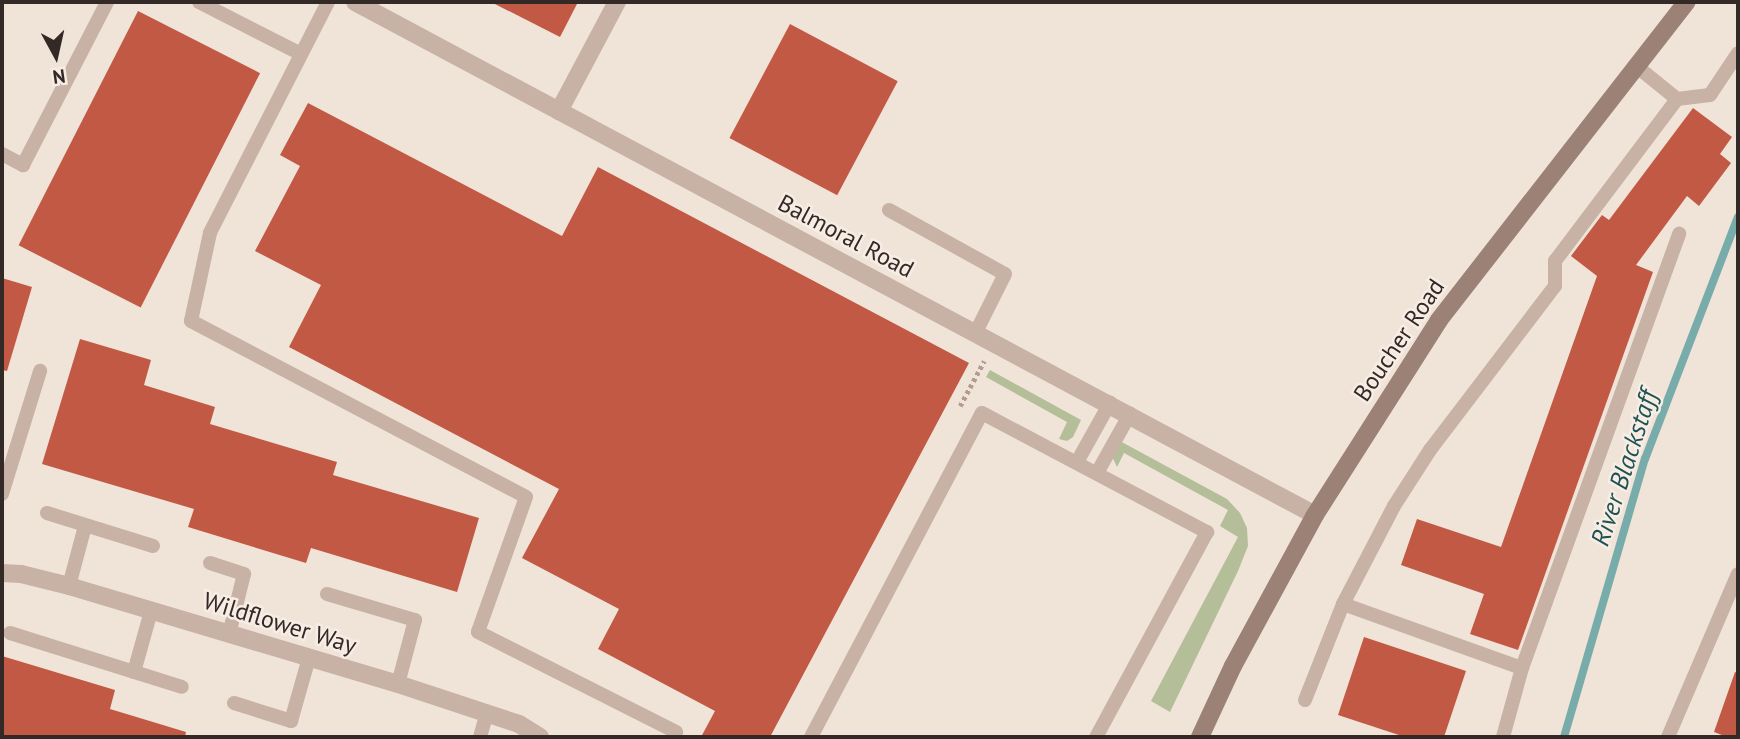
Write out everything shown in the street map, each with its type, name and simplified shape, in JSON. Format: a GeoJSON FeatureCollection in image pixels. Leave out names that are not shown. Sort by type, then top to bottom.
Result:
{"type":"FeatureCollection","features":[{"type":"Feature","properties":{"kind":"street","name":"Balmoral Road"},"geometry":{"type":"LineString","coordinates":[[355,2],[1110,403],[1314,515]]}},
{"type":"Feature","properties":{"kind":"street"},"geometry":{"type":"LineString","coordinates":[[559,111],[617,2]]}},
{"type":"Feature","properties":{"kind":"street","name":"Boucher Road"},"geometry":{"type":"LineString","coordinates":[[1200,737],[1233,666],[1314,515],[1439,320],[1635,65],[1687,2]]}},
{"type":"Feature","properties":{"kind":"street","name":"Wildflower Way"},"geometry":{"type":"LineString","coordinates":[[2,573],[21,574],[69,586],[398,684],[519,724],[540,737]]}},
{"type":"Feature","properties":{"kind":"lane"},"geometry":{"type":"LineString","coordinates":[[2,154],[23,165],[107,2]]}},
{"type":"Feature","properties":{"kind":"lane"},"geometry":{"type":"LineString","coordinates":[[199,2],[302,54]]}},
{"type":"Feature","properties":{"kind":"lane"},"geometry":{"type":"LineString","coordinates":[[328,2],[210,233],[191,321],[526,497],[478,632],[676,732]]}},
{"type":"Feature","properties":{"kind":"lane"},"geometry":{"type":"LineString","coordinates":[[1305,700],[1343,604],[1394,506],[1430,450],[1555,286],[1555,261],[1677,99],[1710,94],[1738,53]]}},
{"type":"Feature","properties":{"kind":"lane"},"geometry":{"type":"LineString","coordinates":[[1635,65],[1677,99]]}},
{"type":"Feature","properties":{"kind":"lane"},"geometry":{"type":"LineString","coordinates":[[889,210],[1005,274],[976,332]]}},
{"type":"Feature","properties":{"kind":"lane"},"geometry":{"type":"LineString","coordinates":[[1503,737],[1522,668],[1679,234]]}},
{"type":"Feature","properties":{"kind":"lane"},"geometry":{"type":"LineString","coordinates":[[2,494],[40,371]]}},
{"type":"Feature","properties":{"kind":"lane"},"geometry":{"type":"LineString","coordinates":[[1077,462],[1110,403]]}},
{"type":"Feature","properties":{"kind":"lane"},"geometry":{"type":"LineString","coordinates":[[811,737],[982,413],[1207,532],[1096,737]]}},
{"type":"Feature","properties":{"kind":"lane"},"geometry":{"type":"LineString","coordinates":[[1097,473],[1130,414]]}},
{"type":"Feature","properties":{"kind":"lane"},"geometry":{"type":"LineString","coordinates":[[47,513],[153,546]]}},
{"type":"Feature","properties":{"kind":"lane"},"geometry":{"type":"LineString","coordinates":[[69,586],[85,526]]}},
{"type":"Feature","properties":{"kind":"lane"},"geometry":{"type":"LineString","coordinates":[[210,563],[244,574],[229,634]]}},
{"type":"Feature","properties":{"kind":"lane"},"geometry":{"type":"LineString","coordinates":[[1668,737],[1738,574]]}},
{"type":"Feature","properties":{"kind":"lane"},"geometry":{"type":"LineString","coordinates":[[327,594],[415,620],[398,684]]}},
{"type":"Feature","properties":{"kind":"lane"},"geometry":{"type":"LineString","coordinates":[[1343,604],[1522,668]]}},
{"type":"Feature","properties":{"kind":"lane"},"geometry":{"type":"LineString","coordinates":[[134,672],[151,611]]}},
{"type":"Feature","properties":{"kind":"lane"},"geometry":{"type":"LineString","coordinates":[[10,633],[183,687]]}},
{"type":"Feature","properties":{"kind":"lane"},"geometry":{"type":"LineString","coordinates":[[234,703],[291,721],[309,658]]}},
{"type":"Feature","properties":{"kind":"lane"},"geometry":{"type":"LineString","coordinates":[[480,737],[487,713]]}},
{"type":"Feature","properties":{"kind":"green space"},"geometry":{"type":"Polygon","coordinates":[[[990,370],[1081,420],[1073,437],[1067,441],[1059,439],[1067,422],[986,377],[990,370]]]}},
{"type":"Feature","properties":{"kind":"green space"},"geometry":{"type":"Polygon","coordinates":[[[1118,440],[1227,499],[1240,513],[1247,528],[1248,546],[1238,571],[1170,712],[1151,701],[1238,537],[1220,526],[1228,510],[1124,453],[1117,467],[1111,454],[1118,440]]]}},
{"type":"Feature","properties":{"kind":"building"},"geometry":{"type":"Polygon","coordinates":[[[491,2],[578,2],[560,37],[491,2]]]}},
{"type":"Feature","properties":{"kind":"building"},"geometry":{"type":"Polygon","coordinates":[[[138,11],[260,73],[141,308],[19,245],[138,11]]]}},
{"type":"Feature","properties":{"kind":"building"},"geometry":{"type":"Polygon","coordinates":[[[790,24],[898,81],[837,195],[729,138],[790,24]]]}},
{"type":"Feature","properties":{"kind":"building"},"geometry":{"type":"Polygon","coordinates":[[[308,103],[562,236],[598,167],[969,363],[770,737],[701,737],[715,711],[598,649],[619,609],[522,558],[559,489],[289,347],[321,285],[255,251],[300,166],[280,155],[308,103]]]}},
{"type":"Feature","properties":{"kind":"building"},"geometry":{"type":"Polygon","coordinates":[[[1693,108],[1732,137],[1720,154],[1731,163],[1699,206],[1687,196],[1636,265],[1653,272],[1518,650],[1470,634],[1484,594],[1401,565],[1417,519],[1501,547],[1597,276],[1571,256],[1602,215],[1609,220],[1693,108]]]}},
{"type":"Feature","properties":{"kind":"building"},"geometry":{"type":"Polygon","coordinates":[[[2,278],[32,287],[7,371],[2,370],[2,278]]]}},
{"type":"Feature","properties":{"kind":"building"},"geometry":{"type":"Polygon","coordinates":[[[80,339],[151,360],[144,385],[215,407],[210,424],[337,462],[333,475],[479,518],[457,592],[311,548],[306,563],[188,527],[194,509],[42,464],[80,339]]]}},
{"type":"Feature","properties":{"kind":"building"},"geometry":{"type":"Polygon","coordinates":[[[1364,637],[1466,671],[1444,737],[1405,737],[1338,715],[1364,637]]]}},
{"type":"Feature","properties":{"kind":"building"},"geometry":{"type":"Polygon","coordinates":[[[2,656],[115,690],[110,709],[186,732],[185,737],[2,737],[2,656]]]}},
{"type":"Feature","properties":{"kind":"building"},"geometry":{"type":"Polygon","coordinates":[[[1735,672],[1738,673],[1738,737],[1727,737],[1714,732],[1735,672]]]}},
{"type":"Feature","properties":{"kind":"waterway","name":"River Blackstaff"},"geometry":{"type":"LineString","coordinates":[[1564,737],[1645,459],[1738,217]]}}]}
